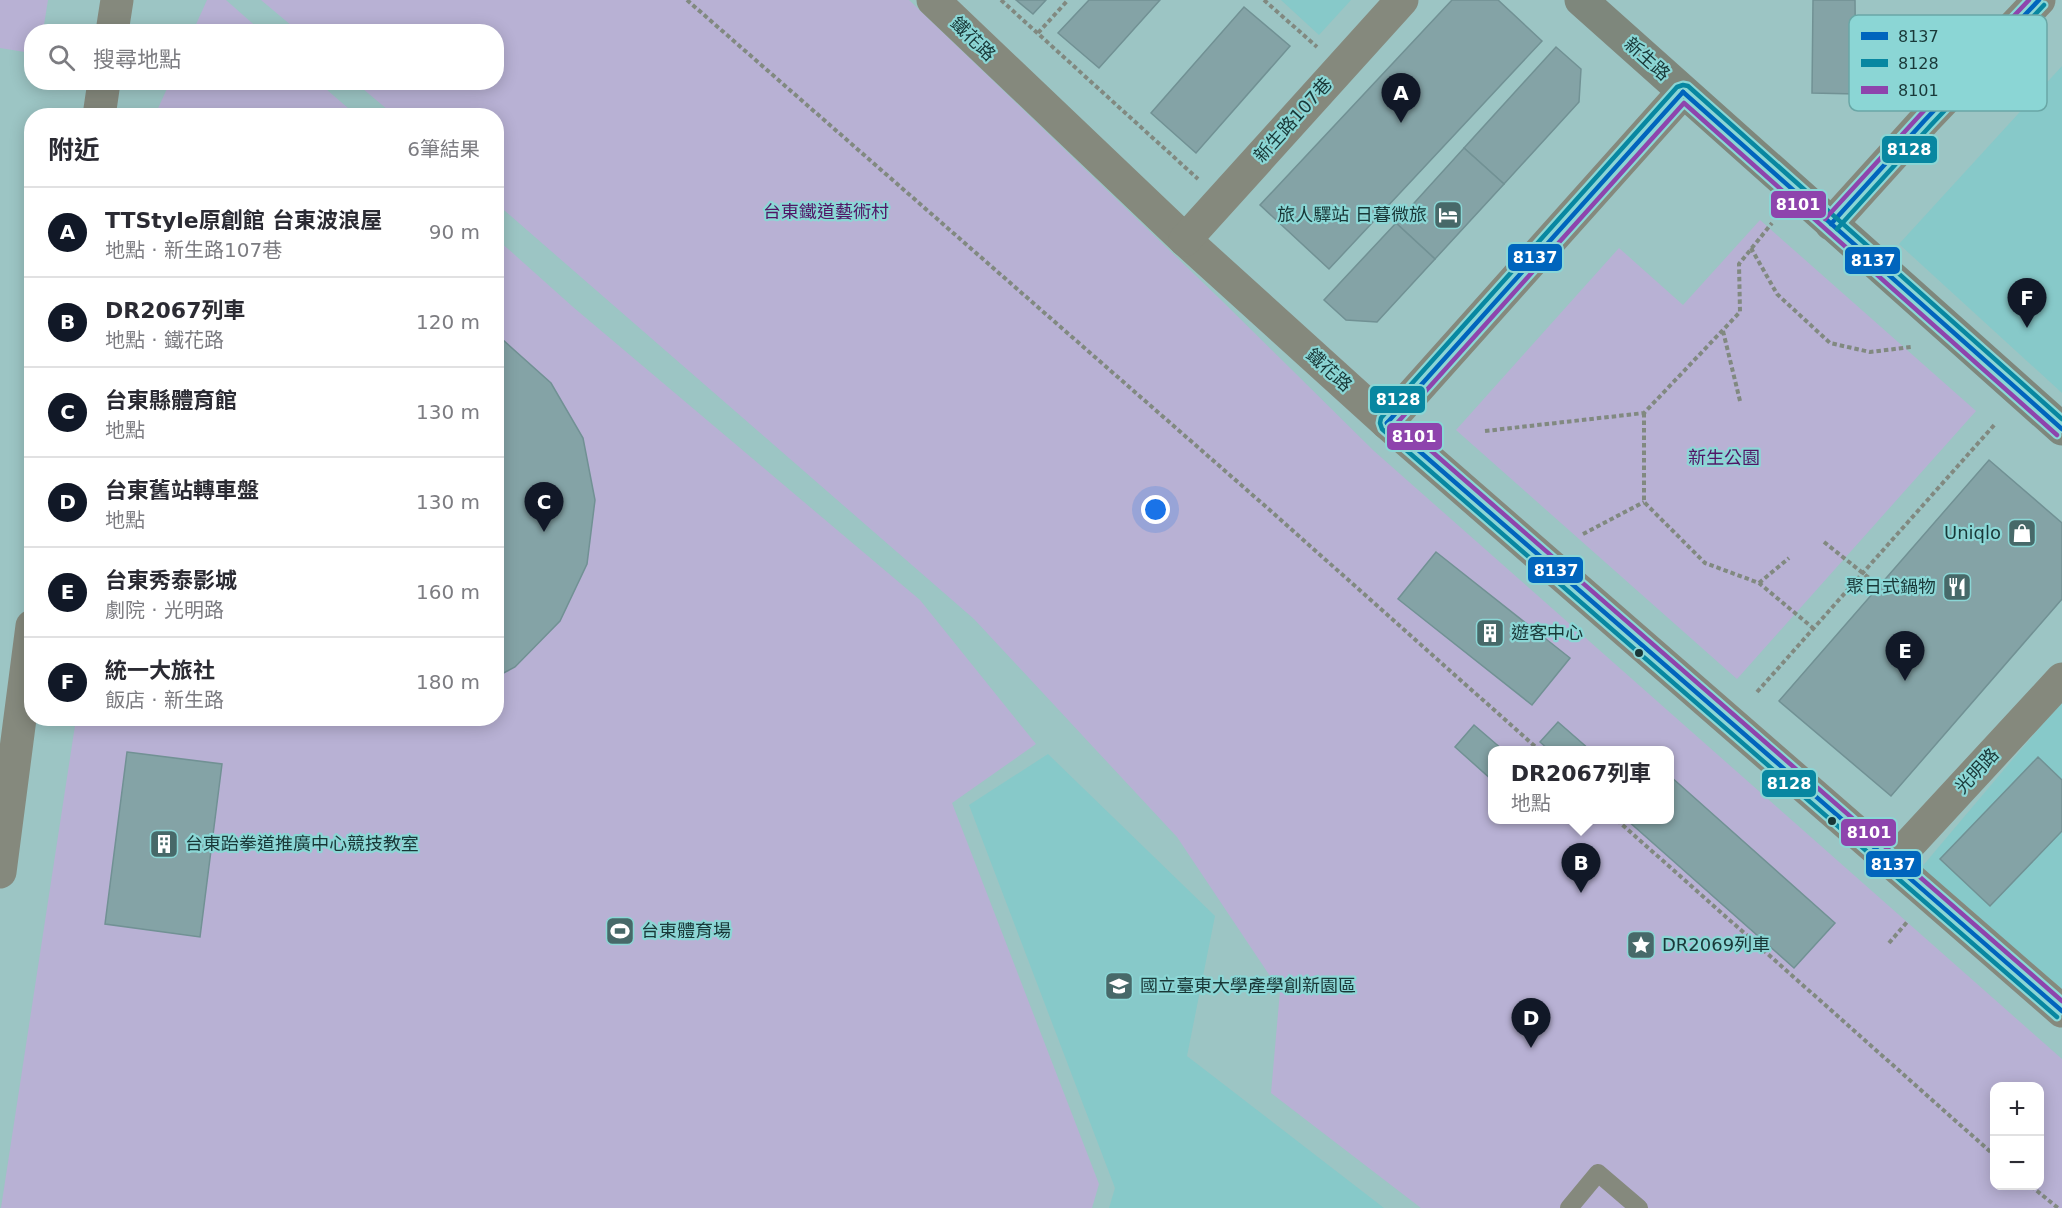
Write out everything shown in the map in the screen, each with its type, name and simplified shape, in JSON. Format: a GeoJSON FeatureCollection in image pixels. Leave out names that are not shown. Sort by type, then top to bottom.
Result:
{"type":"FeatureCollection","features":[{"type":"Feature","properties":{"kind":"street"},"geometry":{"type":"LineString","coordinates":[[113,24],[117,0]]}},
{"type":"Feature","properties":{"kind":"street","name":"鐵花路"},"geometry":{"type":"LineString","coordinates":[[933,0],[1185,240],[1387,423],[2062,1011]]}},
{"type":"Feature","properties":{"kind":"street","name":"新生路107巷"},"geometry":{"type":"LineString","coordinates":[[1185,240],[1402,0]]}},
{"type":"Feature","properties":{"kind":"street","name":"新生路"},"geometry":{"type":"LineString","coordinates":[[1581,0],[2062,429]]}},
{"type":"Feature","properties":{"kind":"street"},"geometry":{"type":"LineString","coordinates":[[2025,15],[2039,0]]}},
{"type":"Feature","properties":{"kind":"street"},"geometry":{"type":"LineString","coordinates":[[100,108],[103,90]]}},
{"type":"Feature","properties":{"kind":"street"},"geometry":{"type":"LineString","coordinates":[[1387,423],[1683,92]]}},
{"type":"Feature","properties":{"kind":"street"},"geometry":{"type":"LineString","coordinates":[[1831,224],[1934,111]]}},
{"type":"Feature","properties":{"kind":"street","name":"光明路"},"geometry":{"type":"LineString","coordinates":[[1892,863],[2062,679]]}},
{"type":"Feature","properties":{"kind":"street"},"geometry":{"type":"LineString","coordinates":[[0,872],[24,688]]}},
{"type":"Feature","properties":{"kind":"lane"},"geometry":{"type":"LineString","coordinates":[[1569,1208],[1598,1173],[1639,1208]]}},
{"type":"Feature","properties":{"kind":"path"},"geometry":{"type":"LineString","coordinates":[[687,0],[1263,504],[1535,746]]}},
{"type":"Feature","properties":{"kind":"path"},"geometry":{"type":"LineString","coordinates":[[1001,0],[1221,200]]}},
{"type":"Feature","properties":{"kind":"path"},"geometry":{"type":"LineString","coordinates":[[1038,33],[1068,0]]}},
{"type":"Feature","properties":{"kind":"path"},"geometry":{"type":"LineString","coordinates":[[1264,0],[1341,68]]}},
{"type":"Feature","properties":{"kind":"path"},"geometry":{"type":"LineString","coordinates":[[1485,431],[1644,413],[1740,312],[1739,264],[1772,223]]}},
{"type":"Feature","properties":{"kind":"path"},"geometry":{"type":"LineString","coordinates":[[1751,248],[1777,294],[1830,343],[1870,352],[1911,347]]}},
{"type":"Feature","properties":{"kind":"path"},"geometry":{"type":"LineString","coordinates":[[1723,330],[1740,400]]}},
{"type":"Feature","properties":{"kind":"path"},"geometry":{"type":"LineString","coordinates":[[1644,413],[1644,502],[1705,562],[1759,583],[1813,628]]}},
{"type":"Feature","properties":{"kind":"path"},"geometry":{"type":"LineString","coordinates":[[1757,692],[1996,423]]}},
{"type":"Feature","properties":{"kind":"path"},"geometry":{"type":"LineString","coordinates":[[1583,534],[1644,502]]}},
{"type":"Feature","properties":{"kind":"path"},"geometry":{"type":"LineString","coordinates":[[1824,542],[1879,586]]}},
{"type":"Feature","properties":{"kind":"path"},"geometry":{"type":"LineString","coordinates":[[1759,583],[1789,558]]}},
{"type":"Feature","properties":{"kind":"path"},"geometry":{"type":"LineString","coordinates":[[1623,824],[1990,1151]]}},
{"type":"Feature","properties":{"kind":"path"},"geometry":{"type":"LineString","coordinates":[[1888,943],[1914,914]]}},
{"type":"Feature","properties":{"kind":"path"},"geometry":{"type":"LineString","coordinates":[[2037,1190],[2058,1208]]}},
{"type":"Feature","properties":{"kind":"shaded area"},"geometry":{"type":"Polygon","coordinates":[[[1281,0],[1351,0],[1319,35],[1281,0]]]}},
{"type":"Feature","properties":{"kind":"shaded area"},"geometry":{"type":"Polygon","coordinates":[[[2062,66],[2062,393],[1899,244],[2021,111],[2047,111],[2047,82],[2062,66]]]}},
{"type":"Feature","properties":{"kind":"shaded area"},"geometry":{"type":"Polygon","coordinates":[[[2062,701],[2062,1003],[1915,875],[2062,701]]]}},
{"type":"Feature","properties":{"kind":"shaded area","name":"國立臺東大學產學創新園區"},"geometry":{"type":"Polygon","coordinates":[[[1048,754],[1215,916],[1187,1056],[1384,1208],[1109,1208],[1115,1188],[969,805],[1048,754]]]}},
{"type":"Feature","properties":{"kind":"green space"},"geometry":{"type":"Polygon","coordinates":[[[0,0],[48,0],[44,24],[24,24],[24,52],[0,48],[0,0]]]}},
{"type":"Feature","properties":{"kind":"green space"},"geometry":{"type":"Polygon","coordinates":[[[207,0],[226,0],[253,24],[196,24],[207,0]]]}},
{"type":"Feature","properties":{"kind":"green space","name":"台東鐵道藝術村"},"geometry":{"type":"Polygon","coordinates":[[[261,0],[909,0],[1219,298],[1374,451],[2062,1059],[2062,1208],[1421,1208],[1271,1093],[1280,991],[1177,837],[974,619],[504,210],[504,108],[386,108],[364,90],[504,90],[504,24],[290,24],[261,0]]]}},
{"type":"Feature","properties":{"kind":"green space"},"geometry":{"type":"Polygon","coordinates":[[[166,90],[327,90],[348,108],[158,108],[166,90]]]}},
{"type":"Feature","properties":{"kind":"green space","name":"新生公園"},"geometry":{"type":"Polygon","coordinates":[[[1760,220],[1976,411],[1737,679],[1456,430],[1619,248],[1683,305],[1760,220]]]}},
{"type":"Feature","properties":{"kind":"green space"},"geometry":{"type":"Polygon","coordinates":[[[504,245],[573,307],[920,600],[1036,744],[952,803],[1099,1184],[1092,1208],[1,1208],[75,726],[504,726],[504,245]]]}},
{"type":"Feature","properties":{"kind":"building"},"geometry":{"type":"Polygon","coordinates":[[[1016,0],[1046,0],[1033,14],[1016,0]]]}},
{"type":"Feature","properties":{"kind":"building"},"geometry":{"type":"Polygon","coordinates":[[[1089,0],[1160,0],[1099,68],[1058,33],[1089,0]]]}},
{"type":"Feature","properties":{"kind":"building"},"geometry":{"type":"Polygon","coordinates":[[[1452,0],[1498,0],[1542,41],[1329,269],[1260,205],[1452,0]]]}},
{"type":"Feature","properties":{"kind":"building"},"geometry":{"type":"Polygon","coordinates":[[[1813,0],[1855,0],[1855,15],[1849,15],[1849,94],[1812,93],[1813,0]]]}},
{"type":"Feature","properties":{"kind":"building"},"geometry":{"type":"Polygon","coordinates":[[[1244,7],[1290,46],[1196,153],[1151,113],[1244,7]]]}},
{"type":"Feature","properties":{"kind":"building"},"geometry":{"type":"Polygon","coordinates":[[[1556,47],[1581,69],[1579,102],[1504,184],[1464,148],[1556,47]]]}},
{"type":"Feature","properties":{"kind":"building"},"geometry":{"type":"Polygon","coordinates":[[[1464,148],[1504,184],[1435,259],[1396,223],[1464,148]]]}},
{"type":"Feature","properties":{"kind":"building"},"geometry":{"type":"Polygon","coordinates":[[[1396,223],[1435,259],[1377,322],[1346,320],[1324,300],[1396,223]]]}},
{"type":"Feature","properties":{"kind":"building"},"geometry":{"type":"Polygon","coordinates":[[[504,341],[551,383],[583,438],[595,500],[587,564],[560,621],[515,667],[504,673],[504,341]]]}},
{"type":"Feature","properties":{"kind":"building"},"geometry":{"type":"Polygon","coordinates":[[[1989,460],[2062,523],[2062,599],[1891,796],[1779,701],[1989,460]]]}},
{"type":"Feature","properties":{"kind":"building","name":"遊客中心"},"geometry":{"type":"Polygon","coordinates":[[[1436,552],[1570,658],[1532,705],[1398,599],[1436,552]]]}},
{"type":"Feature","properties":{"kind":"building"},"geometry":{"type":"Polygon","coordinates":[[[1558,722],[1585,746],[1544,746],[1540,742],[1558,722]]]}},
{"type":"Feature","properties":{"kind":"building"},"geometry":{"type":"Polygon","coordinates":[[[1474,725],[1498,746],[1488,746],[1488,776],[1455,747],[1474,725]]]}},
{"type":"Feature","properties":{"kind":"building","name":"台東跆拳道推廣中心競技教室"},"geometry":{"type":"Polygon","coordinates":[[[127,752],[222,764],[200,937],[105,924],[127,752]]]}},
{"type":"Feature","properties":{"kind":"building"},"geometry":{"type":"Polygon","coordinates":[[[2038,757],[2062,780],[2062,831],[1990,906],[1940,859],[2038,757]]]}},
{"type":"Feature","properties":{"kind":"building"},"geometry":{"type":"Polygon","coordinates":[[[1674,780],[1835,923],[1794,968],[1632,824],[1674,824],[1674,780]]]}},
{"type":"Feature","properties":{"kind":"transit line","name":"8101"},"geometry":{"type":"LineString","coordinates":[[2015,15],[2029,0]]}},
{"type":"Feature","properties":{"kind":"transit line","name":"8137"},"geometry":{"type":"LineString","coordinates":[[2025,15],[2039,0]]}},
{"type":"Feature","properties":{"kind":"transit line","name":"8128"},"geometry":{"type":"LineString","coordinates":[[2035,15],[2044,5]]}},
{"type":"Feature","properties":{"kind":"transit line","name":"8128"},"geometry":{"type":"LineString","coordinates":[[2057,1017],[1382,429],[1380,423],[1381,418],[1677,87],[1683,85],[1688,86],[2062,419]]}},
{"type":"Feature","properties":{"kind":"transit line","name":"8137"},"geometry":{"type":"LineString","coordinates":[[1683,92],[2062,429]]}},
{"type":"Feature","properties":{"kind":"transit line","name":"8137"},"geometry":{"type":"LineString","coordinates":[[1387,423],[1683,92]]}},
{"type":"Feature","properties":{"kind":"transit line","name":"8101"},"geometry":{"type":"LineString","coordinates":[[2057,435],[1684,103],[1398,422],[2062,1001]]}},
{"type":"Feature","properties":{"kind":"transit line","name":"8101"},"geometry":{"type":"LineString","coordinates":[[1825,219],[1924,111]]}},
{"type":"Feature","properties":{"kind":"transit line","name":"8137"},"geometry":{"type":"LineString","coordinates":[[1831,224],[1934,111]]}},
{"type":"Feature","properties":{"kind":"transit line","name":"8128"},"geometry":{"type":"LineString","coordinates":[[1837,229],[1944,111]]}},
{"type":"Feature","properties":{"kind":"transit line","name":"8137"},"geometry":{"type":"LineString","coordinates":[[1387,423],[2062,1011]]}},
{"type":"Feature","properties":{"kind":"place","name":"TTStyle原創館 台東波浪屋"},"geometry":{"type":"Point","coordinates":[1401,123]}},
{"type":"Feature","properties":{"kind":"place","name":"旅人驛站 日暮微旅"},"geometry":{"type":"Point","coordinates":[1448,215]}},
{"type":"Feature","properties":{"kind":"place","name":"統一大旅社"},"geometry":{"type":"Point","coordinates":[2027,328]}},
{"type":"Feature","properties":{"kind":"place","name":"台東縣體育館"},"geometry":{"type":"Point","coordinates":[544,532]}},
{"type":"Feature","properties":{"kind":"place","name":"Uniqlo"},"geometry":{"type":"Point","coordinates":[2022,533]}},
{"type":"Feature","properties":{"kind":"place","name":"聚日式鍋物"},"geometry":{"type":"Point","coordinates":[1957,587]}},
{"type":"Feature","properties":{"kind":"place","name":"遊客中心"},"geometry":{"type":"Point","coordinates":[1490,633]}},
{"type":"Feature","properties":{"kind":"place","name":"台東秀泰影城"},"geometry":{"type":"Point","coordinates":[1905,681]}},
{"type":"Feature","properties":{"kind":"place","name":"台東跆拳道推廣中心競技教室"},"geometry":{"type":"Point","coordinates":[164,844]}},
{"type":"Feature","properties":{"kind":"place","name":"DR2067列車"},"geometry":{"type":"Point","coordinates":[1581,893]}},
{"type":"Feature","properties":{"kind":"place","name":"台東體育場"},"geometry":{"type":"Point","coordinates":[620,931]}},
{"type":"Feature","properties":{"kind":"place","name":"DR2069列車"},"geometry":{"type":"Point","coordinates":[1641,945]}},
{"type":"Feature","properties":{"kind":"place","name":"國立臺東大學產學創新園區"},"geometry":{"type":"Point","coordinates":[1119,986]}},
{"type":"Feature","properties":{"kind":"place","name":"台東舊站轉車盤"},"geometry":{"type":"Point","coordinates":[1531,1048]}}]}
